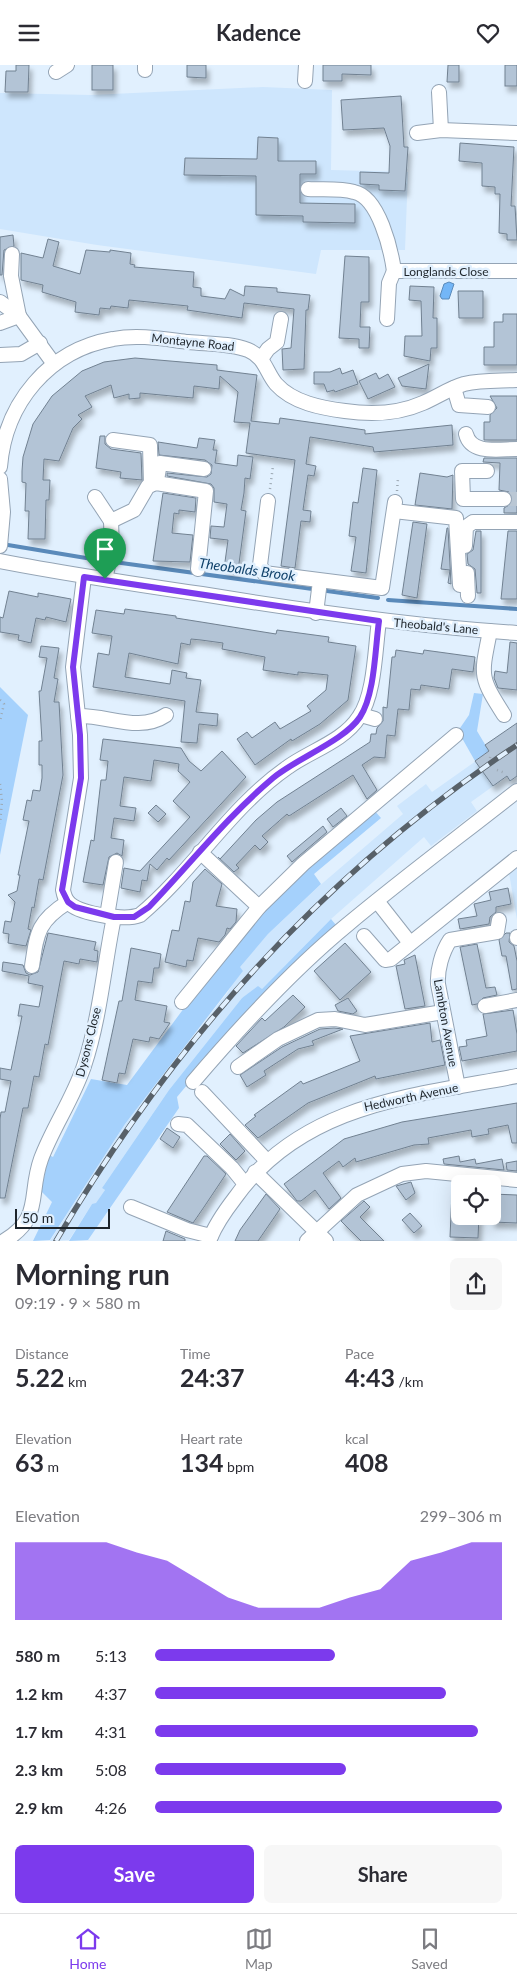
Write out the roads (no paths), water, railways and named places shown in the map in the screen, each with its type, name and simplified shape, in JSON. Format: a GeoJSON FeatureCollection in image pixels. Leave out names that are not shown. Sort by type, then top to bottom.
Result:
{"type":"FeatureCollection","features":[{"type":"Feature","properties":{"kind":"street"},"geometry":{"type":"LineString","coordinates":[[305,81],[306,65]]}},
{"type":"Feature","properties":{"kind":"street"},"geometry":{"type":"LineString","coordinates":[[439,92],[441,130]]}},
{"type":"Feature","properties":{"kind":"street"},"geometry":{"type":"LineString","coordinates":[[417,133],[441,130],[517,133]]}},
{"type":"Feature","properties":{"kind":"street"},"geometry":{"type":"LineString","coordinates":[[308,189],[354,191],[368,200],[388,239],[394,271]]}},
{"type":"Feature","properties":{"kind":"street"},"geometry":{"type":"LineString","coordinates":[[12,254],[10,276],[19,316]]}},
{"type":"Feature","properties":{"kind":"street","name":"Longlands Close"},"geometry":{"type":"LineString","coordinates":[[387,319],[389,283],[394,271],[517,271]]}},
{"type":"Feature","properties":{"kind":"street"},"geometry":{"type":"LineString","coordinates":[[0,301],[19,316],[54,364]]}},
{"type":"Feature","properties":{"kind":"street"},"geometry":{"type":"LineString","coordinates":[[0,323],[19,316]]}},
{"type":"Feature","properties":{"kind":"street"},"geometry":{"type":"LineString","coordinates":[[281,319],[277,341],[261,359],[276,384],[296,398],[311,404],[346,411],[378,413],[400,411],[454,388],[476,382],[517,380]]}},
{"type":"Feature","properties":{"kind":"street","name":"Montayne Road"},"geometry":{"type":"LineString","coordinates":[[0,467],[6,432],[16,408],[34,382],[54,364],[78,350],[99,342],[141,337],[241,348],[261,359]]}},
{"type":"Feature","properties":{"kind":"street"},"geometry":{"type":"LineString","coordinates":[[0,355],[21,354],[40,343]]}},
{"type":"Feature","properties":{"kind":"street"},"geometry":{"type":"LineString","coordinates":[[454,388],[459,405],[488,407]]}},
{"type":"Feature","properties":{"kind":"street"},"geometry":{"type":"LineString","coordinates":[[466,434],[468,443],[476,448],[517,449]]}},
{"type":"Feature","properties":{"kind":"street"},"geometry":{"type":"LineString","coordinates":[[113,440],[150,445],[152,485]]}},
{"type":"Feature","properties":{"kind":"street"},"geometry":{"type":"LineString","coordinates":[[111,521],[134,510],[152,485],[160,463],[204,469]]}},
{"type":"Feature","properties":{"kind":"street"},"geometry":{"type":"LineString","coordinates":[[487,471],[462,471],[463,499],[504,499]]}},
{"type":"Feature","properties":{"kind":"street"},"geometry":{"type":"LineString","coordinates":[[0,479],[4,512],[0,544]]}},
{"type":"Feature","properties":{"kind":"street"},"geometry":{"type":"LineString","coordinates":[[152,485],[206,491],[198,569]]}},
{"type":"Feature","properties":{"kind":"street"},"geometry":{"type":"LineString","coordinates":[[95,497],[111,521],[112,549],[107,567]]}},
{"type":"Feature","properties":{"kind":"street"},"geometry":{"type":"LineString","coordinates":[[268,501],[260,565],[264,573],[318,595],[382,588],[395,507],[456,518]]}},
{"type":"Feature","properties":{"kind":"street"},"geometry":{"type":"LineString","coordinates":[[456,501],[456,518],[464,590],[466,527],[473,522],[517,522]]}},
{"type":"Feature","properties":{"kind":"street","name":"Theobald's Lane"},"geometry":{"type":"LineString","coordinates":[[0,561],[84,577],[107,567],[318,595],[379,621],[517,633]]}},
{"type":"Feature","properties":{"kind":"street"},"geometry":{"type":"LineString","coordinates":[[84,577],[73,667],[81,778],[62,890],[68,902],[79,909],[127,919],[140,915],[264,785],[288,767],[347,731],[361,715],[370,689],[379,621]]}},
{"type":"Feature","properties":{"kind":"street"},"geometry":{"type":"LineString","coordinates":[[490,631],[483,674],[484,682],[504,715]]}},
{"type":"Feature","properties":{"kind":"street"},"geometry":{"type":"LineString","coordinates":[[78,716],[98,717],[140,725],[156,721],[166,715]]}},
{"type":"Feature","properties":{"kind":"street"},"geometry":{"type":"LineString","coordinates":[[361,715],[375,719]]}},
{"type":"Feature","properties":{"kind":"street"},"geometry":{"type":"LineString","coordinates":[[182,1002],[258,907],[344,828],[456,735]]}},
{"type":"Feature","properties":{"kind":"street"},"geometry":{"type":"LineString","coordinates":[[267,1161],[198,1087],[223,1046],[296,972],[346,926],[517,791]]}},
{"type":"Feature","properties":{"kind":"street"},"geometry":{"type":"LineString","coordinates":[[200,852],[258,907]]}},
{"type":"Feature","properties":{"kind":"street"},"geometry":{"type":"LineString","coordinates":[[364,936],[385,960],[391,959],[517,859]]}},
{"type":"Feature","properties":{"kind":"street","name":"Dysons Close"},"geometry":{"type":"LineString","coordinates":[[4,1241],[22,1228],[29,1218],[41,1159],[70,1102],[85,1064],[110,916],[116,862]]}},
{"type":"Feature","properties":{"kind":"street"},"geometry":{"type":"LineString","coordinates":[[377,901],[410,943]]}},
{"type":"Feature","properties":{"kind":"street"},"geometry":{"type":"LineString","coordinates":[[32,966],[37,933],[49,914],[68,902]]}},
{"type":"Feature","properties":{"kind":"street","name":"Lambton Avenue"},"geometry":{"type":"LineString","coordinates":[[458,1087],[438,977],[442,960],[450,940],[497,932],[499,920]]}},
{"type":"Feature","properties":{"kind":"street"},"geometry":{"type":"LineString","coordinates":[[485,1006],[517,1000]]}},
{"type":"Feature","properties":{"kind":"street"},"geometry":{"type":"LineString","coordinates":[[238,1067],[278,1039],[318,1020],[335,1019],[365,1025],[443,1012]]}},
{"type":"Feature","properties":{"kind":"street","name":"Hedworth Avenue"},"geometry":{"type":"LineString","coordinates":[[210,1238],[245,1184],[255,1172],[267,1161],[308,1132],[348,1112],[392,1099],[517,1076]]}},
{"type":"Feature","properties":{"kind":"street"},"geometry":{"type":"LineString","coordinates":[[178,1124],[187,1125],[232,1168],[245,1184]]}},
{"type":"Feature","properties":{"kind":"street"},"geometry":{"type":"LineString","coordinates":[[255,1172],[316,1238],[357,1195],[402,1174],[426,1171],[517,1179]]}},
{"type":"Feature","properties":{"kind":"street"},"geometry":{"type":"LineString","coordinates":[[130,1207],[210,1238]]}},
{"type":"Feature","properties":{"kind":"waterway","name":"Theobalds Brook"},"geometry":{"type":"LineString","coordinates":[[2,544],[98,560]]}},
{"type":"Feature","properties":{"kind":"waterway","name":"Theobalds Brook"},"geometry":{"type":"LineString","coordinates":[[114,562],[378,598]]}},
{"type":"Feature","properties":{"kind":"waterway","name":"Theobalds Brook"},"geometry":{"type":"LineString","coordinates":[[388,600],[517,609]]}},
{"type":"Feature","properties":{"kind":"tunnel"},"geometry":{"type":"LineString","coordinates":[[504,499],[517,499]]}},
{"type":"Feature","properties":{"kind":"railway"},"geometry":{"type":"LineString","coordinates":[[56,1241],[102,1167],[151,1097],[203,1030],[258,966],[317,906],[380,849],[446,795],[517,745]]}}]}
